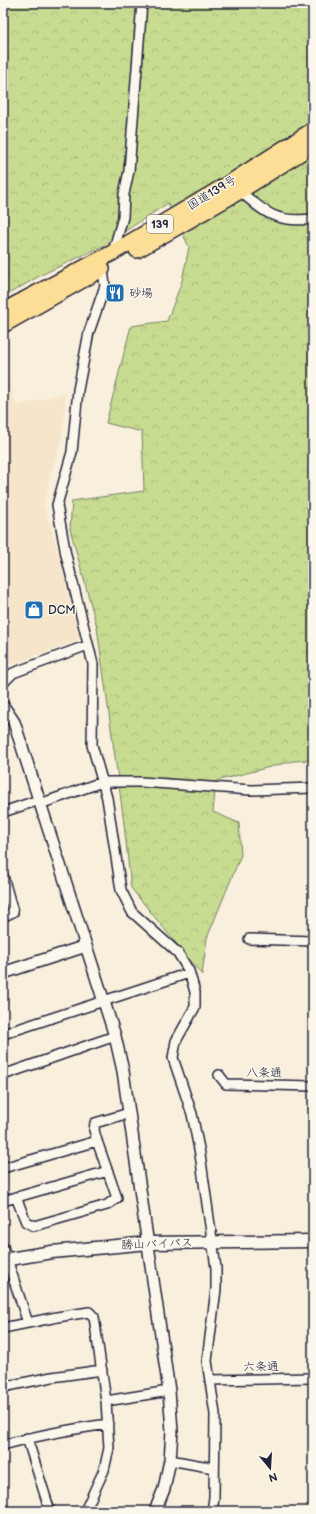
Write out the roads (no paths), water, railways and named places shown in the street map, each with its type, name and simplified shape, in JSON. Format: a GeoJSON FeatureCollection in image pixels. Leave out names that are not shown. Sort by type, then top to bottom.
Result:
{"type":"FeatureCollection","features":[{"type":"Feature","properties":{"kind":"highway","name":"国道139号"},"geometry":{"type":"LineString","coordinates":[[3,311],[112,253],[223,187],[313,130]]}},
{"type":"Feature","properties":{"kind":"highway","name":"国道139号"},"geometry":{"type":"LineString","coordinates":[[3,324],[240,191],[313,145]]}},
{"type":"Feature","properties":{"kind":"main road","name":"勝山バイパス"},"geometry":{"type":"LineString","coordinates":[[5,1260],[52,1252],[149,1243],[313,1241]]}},
{"type":"Feature","properties":{"kind":"street"},"geometry":{"type":"LineString","coordinates":[[142,3],[129,171],[124,194],[123,217],[112,253],[103,269],[105,286],[89,332],[78,390],[72,452],[57,505],[66,555],[93,664],[92,745],[107,798],[121,890],[132,912],[178,953],[189,974],[195,992],[195,1006],[176,1040],[173,1058],[192,1114],[200,1154],[216,1268],[216,1289],[207,1361],[215,1414],[212,1511]]}},
{"type":"Feature","properties":{"kind":"street"},"geometry":{"type":"LineString","coordinates":[[240,191],[265,212],[275,217],[299,221],[313,219]]}},
{"type":"Feature","properties":{"kind":"street"},"geometry":{"type":"LineString","coordinates":[[3,683],[13,673],[88,645]]}},
{"type":"Feature","properties":{"kind":"street"},"geometry":{"type":"LineString","coordinates":[[3,706],[14,722],[115,1036],[123,1071],[149,1243],[169,1391],[172,1431],[170,1460],[164,1489],[155,1511]]}},
{"type":"Feature","properties":{"kind":"street"},"geometry":{"type":"LineString","coordinates":[[3,812],[102,782],[141,782],[251,790],[313,788]]}},
{"type":"Feature","properties":{"kind":"street"},"geometry":{"type":"LineString","coordinates":[[3,876],[13,912],[3,917]]}},
{"type":"Feature","properties":{"kind":"street"},"geometry":{"type":"LineString","coordinates":[[250,939],[313,940]]}},
{"type":"Feature","properties":{"kind":"street"},"geometry":{"type":"LineString","coordinates":[[3,973],[86,946]]}},
{"type":"Feature","properties":{"kind":"street"},"geometry":{"type":"LineString","coordinates":[[3,1034],[189,974]]}},
{"type":"Feature","properties":{"kind":"street"},"geometry":{"type":"LineString","coordinates":[[3,1075],[115,1036]]}},
{"type":"Feature","properties":{"kind":"street","name":"八条通"},"geometry":{"type":"LineString","coordinates":[[219,1076],[226,1084],[313,1086]]}},
{"type":"Feature","properties":{"kind":"street"},"geometry":{"type":"LineString","coordinates":[[16,1198],[26,1222],[34,1226],[108,1205],[117,1198],[94,1130],[96,1123],[129,1113]]}},
{"type":"Feature","properties":{"kind":"street"},"geometry":{"type":"LineString","coordinates":[[3,1168],[97,1141]]}},
{"type":"Feature","properties":{"kind":"street"},"geometry":{"type":"LineString","coordinates":[[3,1201],[108,1171]]}},
{"type":"Feature","properties":{"kind":"street"},"geometry":{"type":"LineString","coordinates":[[3,1247],[5,1260],[28,1323]]}},
{"type":"Feature","properties":{"kind":"street"},"geometry":{"type":"LineString","coordinates":[[3,1328],[89,1312],[94,1317],[106,1401],[108,1448],[104,1470],[88,1510]]}},
{"type":"Feature","properties":{"kind":"street"},"geometry":{"type":"LineString","coordinates":[[3,1388],[52,1377],[102,1370]]}},
{"type":"Feature","properties":{"kind":"street","name":"六条通"},"geometry":{"type":"LineString","coordinates":[[210,1380],[313,1378]]}},
{"type":"Feature","properties":{"kind":"street"},"geometry":{"type":"LineString","coordinates":[[106,1401],[169,1391]]}},
{"type":"Feature","properties":{"kind":"street"},"geometry":{"type":"LineString","coordinates":[[3,1445],[66,1429],[108,1424]]}},
{"type":"Feature","properties":{"kind":"street"},"geometry":{"type":"LineString","coordinates":[[27,1438],[50,1511]]}},
{"type":"Feature","properties":{"kind":"street"},"geometry":{"type":"LineString","coordinates":[[170,1460],[214,1468]]}},
{"type":"Feature","properties":{"kind":"place","name":"砂場"},"geometry":{"type":"Point","coordinates":[115,293]}},
{"type":"Feature","properties":{"kind":"place","name":"DCM"},"geometry":{"type":"Point","coordinates":[34,610]}}]}
